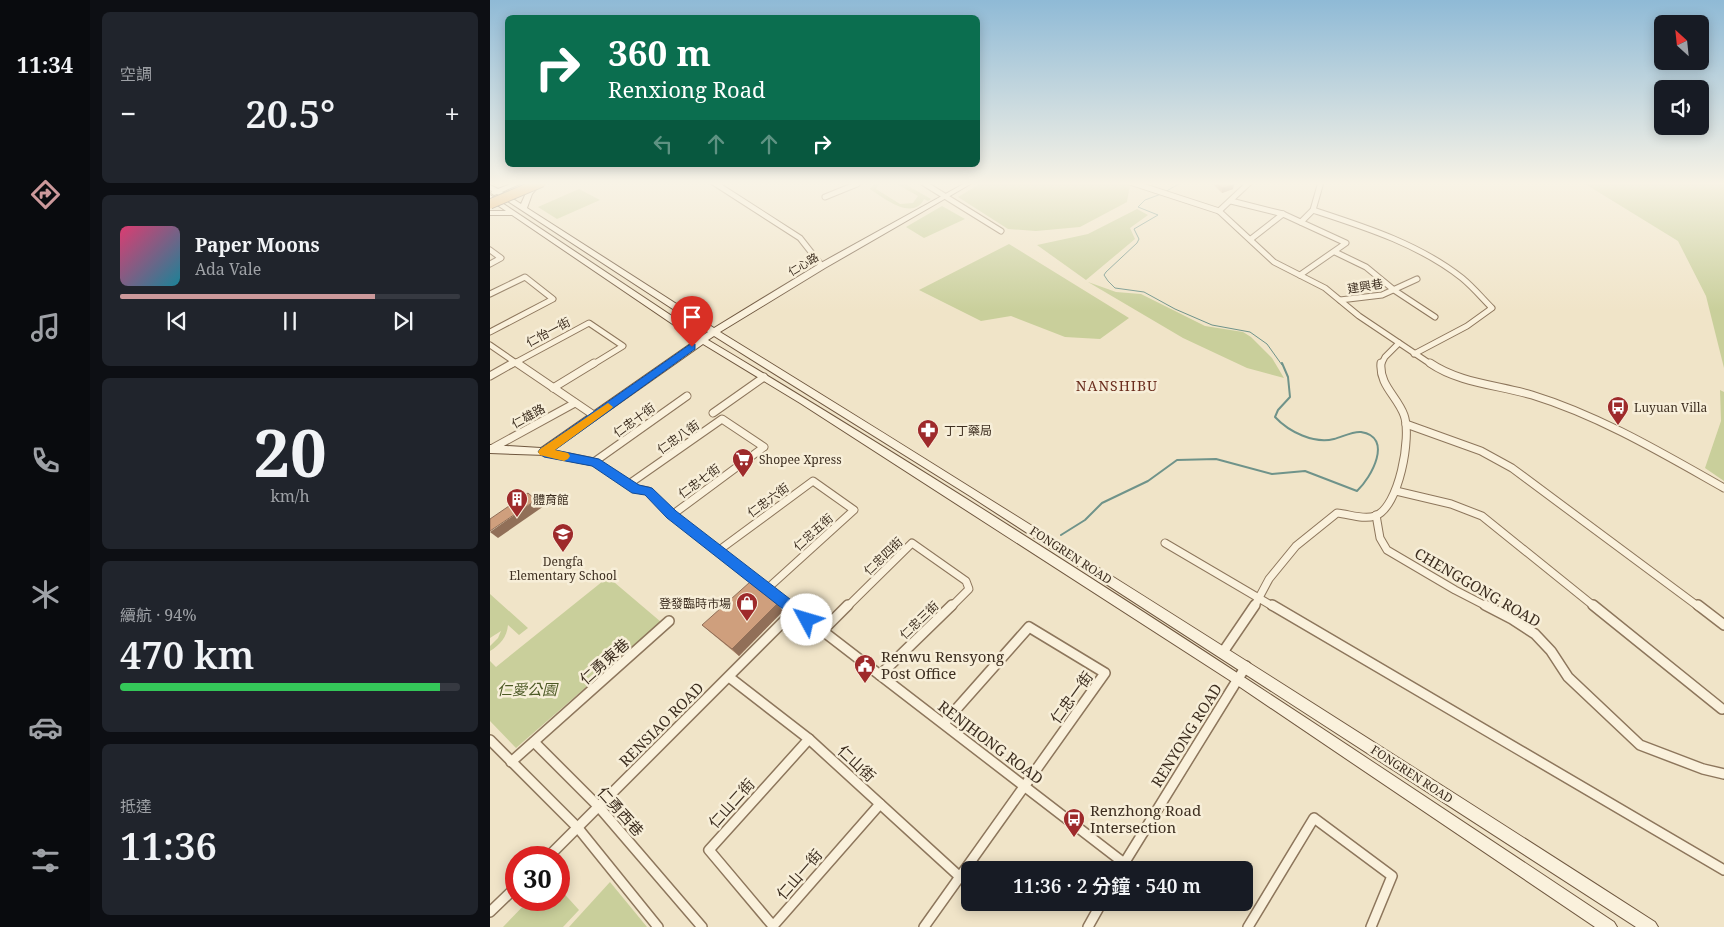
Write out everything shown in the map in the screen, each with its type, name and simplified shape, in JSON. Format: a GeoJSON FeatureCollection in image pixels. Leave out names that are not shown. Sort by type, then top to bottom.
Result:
{"type":"FeatureCollection","features":[{"type":"Feature","properties":{"kind":"main road","name":"FONGREN ROAD"},"geometry":{"type":"LineString","coordinates":[[529,225],[702,340],[764,377],[1238,679],[1609,927]]}},
{"type":"Feature","properties":{"kind":"main road","name":"FONGREN ROAD"},"geometry":{"type":"LineString","coordinates":[[548,225],[714,332],[974,493],[1246,666],[1650,927]]}},
{"type":"Feature","properties":{"kind":"main road","name":"仁心路"},"geometry":{"type":"LineString","coordinates":[[544,452],[714,332],[822,266],[894,225]]}},
{"type":"Feature","properties":{"kind":"main road"},"geometry":{"type":"LineString","coordinates":[[491,449],[544,452]]}},
{"type":"Feature","properties":{"kind":"street"},"geometry":{"type":"LineString","coordinates":[[780,225],[800,238],[822,266]]}},
{"type":"Feature","properties":{"kind":"street"},"geometry":{"type":"LineString","coordinates":[[992,225],[1001,231]]}},
{"type":"Feature","properties":{"kind":"street"},"geometry":{"type":"LineString","coordinates":[[1235,225],[1274,262],[1325,288],[1359,316],[1438,369],[1455,376],[1532,395],[1619,429],[1724,488]]}},
{"type":"Feature","properties":{"kind":"street"},"geometry":{"type":"LineString","coordinates":[[1251,239],[1268,225]]}},
{"type":"Feature","properties":{"kind":"street"},"geometry":{"type":"LineString","coordinates":[[1300,275],[1346,243],[1308,225]]}},
{"type":"Feature","properties":{"kind":"street"},"geometry":{"type":"LineString","coordinates":[[1357,225],[1403,241],[1448,268],[1464,280],[1492,308],[1467,326],[1414,354]]}},
{"type":"Feature","properties":{"kind":"street"},"geometry":{"type":"LineString","coordinates":[[490,250],[502,258],[490,264]]}},
{"type":"Feature","properties":{"kind":"street","name":"建興巷"},"geometry":{"type":"LineString","coordinates":[[1335,252],[1366,267],[1394,290],[1435,317]]}},
{"type":"Feature","properties":{"kind":"street"},"geometry":{"type":"LineString","coordinates":[[490,294],[525,277],[552,299],[490,332]]}},
{"type":"Feature","properties":{"kind":"street","name":"建興巷"},"geometry":{"type":"LineString","coordinates":[[1340,300],[1382,295],[1417,279]]}},
{"type":"Feature","properties":{"kind":"street","name":"仁怡一街"},"geometry":{"type":"LineString","coordinates":[[490,376],[589,323],[623,346],[553,388]]}},
{"type":"Feature","properties":{"kind":"street"},"geometry":{"type":"LineString","coordinates":[[1223,652],[1260,599],[1269,579],[1296,546],[1337,513],[1376,515],[1390,501],[1396,491],[1404,463],[1405,415],[1390,394],[1380,369],[1381,362],[1399,343]]}},
{"type":"Feature","properties":{"kind":"street"},"geometry":{"type":"LineString","coordinates":[[490,345],[594,416]]}},
{"type":"Feature","properties":{"kind":"street"},"geometry":{"type":"LineString","coordinates":[[713,413],[764,377]]}},
{"type":"Feature","properties":{"kind":"street","name":"仁忠十街"},"geometry":{"type":"LineString","coordinates":[[594,462],[687,396]]}},
{"type":"Feature","properties":{"kind":"street","name":"仁雄路"},"geometry":{"type":"LineString","coordinates":[[491,449],[575,403]]}},
{"type":"Feature","properties":{"kind":"street","name":"仁忠八街"},"geometry":{"type":"LineString","coordinates":[[629,484],[722,419],[739,430]]}},
{"type":"Feature","properties":{"kind":"street"},"geometry":{"type":"LineString","coordinates":[[1406,424],[1481,451],[1512,468],[1724,625]]}},
{"type":"Feature","properties":{"kind":"street","name":"仁忠七街"},"geometry":{"type":"LineString","coordinates":[[672,515],[764,448],[739,430]]}},
{"type":"Feature","properties":{"kind":"street","name":"RENJHONG ROAD"},"geometry":{"type":"LineString","coordinates":[[544,452],[594,462],[637,489],[648,491],[672,515],[822,632],[1024,785],[1116,861]]}},
{"type":"Feature","properties":{"kind":"street","name":"仁忠六街"},"geometry":{"type":"LineString","coordinates":[[718,551],[813,481],[832,494]]}},
{"type":"Feature","properties":{"kind":"street"},"geometry":{"type":"LineString","coordinates":[[1396,491],[1437,499],[1464,507],[1482,516],[1722,709]]}},
{"type":"Feature","properties":{"kind":"street","name":"仁忠五街"},"geometry":{"type":"LineString","coordinates":[[768,588],[854,510],[832,494]]}},
{"type":"Feature","properties":{"kind":"street","name":"CHENGGONG ROAD"},"geometry":{"type":"LineString","coordinates":[[1376,515],[1378,536],[1381,544],[1387,550],[1455,590],[1512,619],[1535,634],[1551,651],[1568,678],[1640,745],[1703,769],[1724,774]]}},
{"type":"Feature","properties":{"kind":"street","name":"仁忠四街"},"geometry":{"type":"LineString","coordinates":[[822,632],[912,543],[966,582]]}},
{"type":"Feature","properties":{"kind":"street"},"geometry":{"type":"LineString","coordinates":[[1165,543],[1724,870]]}},
{"type":"Feature","properties":{"kind":"street","name":"仁忠三街"},"geometry":{"type":"LineString","coordinates":[[880,675],[970,589],[966,582]]}},
{"type":"Feature","properties":{"kind":"street","name":"RENSIAO ROAD"},"geometry":{"type":"LineString","coordinates":[[559,846],[795,610]]}},
{"type":"Feature","properties":{"kind":"street","name":"仁勇東巷"},"geometry":{"type":"LineString","coordinates":[[534,742],[670,621]]}},
{"type":"Feature","properties":{"kind":"street","name":"仁忠一街"},"geometry":{"type":"LineString","coordinates":[[944,723],[1029,627],[1105,673],[1024,785]]}},
{"type":"Feature","properties":{"kind":"street","name":"RENYONG ROAD"},"geometry":{"type":"LineString","coordinates":[[1125,861],[1246,666]]}},
{"type":"Feature","properties":{"kind":"street","name":"仁山街"},"geometry":{"type":"LineString","coordinates":[[729,677],[809,739],[960,877]]}},
{"type":"Feature","properties":{"kind":"street","name":"仁山二街"},"geometry":{"type":"LineString","coordinates":[[740,888],[709,850],[809,739]]}},
{"type":"Feature","properties":{"kind":"street"},"geometry":{"type":"LineString","coordinates":[[490,740],[578,828],[658,927]]}},
{"type":"Feature","properties":{"kind":"street"},"geometry":{"type":"LineString","coordinates":[[511,762],[534,742]]}},
{"type":"Feature","properties":{"kind":"street","name":"仁勇西巷"},"geometry":{"type":"LineString","coordinates":[[534,742],[599,807],[702,927]]}},
{"type":"Feature","properties":{"kind":"street"},"geometry":{"type":"LineString","coordinates":[[924,927],[1024,785]]}},
{"type":"Feature","properties":{"kind":"street","name":"仁山一街"},"geometry":{"type":"LineString","coordinates":[[740,888],[773,926],[880,804]]}},
{"type":"Feature","properties":{"kind":"street"},"geometry":{"type":"LineString","coordinates":[[1248,927],[1314,818],[1392,876],[1371,927]]}},
{"type":"Feature","properties":{"kind":"street"},"geometry":{"type":"LineString","coordinates":[[490,912],[505,898]]}},
{"type":"Feature","properties":{"kind":"street"},"geometry":{"type":"LineString","coordinates":[[1088,927],[1097,911]]}},
{"type":"Feature","properties":{"kind":"green space"},"geometry":{"type":"Polygon","coordinates":[[[909,225],[951,225],[924,238],[906,227],[909,225]]]}},
{"type":"Feature","properties":{"kind":"green space"},"geometry":{"type":"Polygon","coordinates":[[[1002,225],[1083,225],[1036,231],[1008,229],[1002,225]]]}},
{"type":"Feature","properties":{"kind":"green space"},"geometry":{"type":"Polygon","coordinates":[[[1105,225],[1134,225],[1130,228],[1135,239],[1086,280],[1037,245],[1088,234],[1105,225]]]}},
{"type":"Feature","properties":{"kind":"green space"},"geometry":{"type":"Polygon","coordinates":[[[1652,225],[1724,225],[1724,368],[1706,296],[1678,241],[1652,225]]]}},
{"type":"Feature","properties":{"kind":"green space"},"geometry":{"type":"Polygon","coordinates":[[[1009,244],[1129,318],[1100,339],[1065,337],[1011,316],[981,321],[919,290],[1009,244]]]}},
{"type":"Feature","properties":{"kind":"green space"},"geometry":{"type":"Polygon","coordinates":[[[1088,282],[1116,292],[1141,294],[1205,326],[1243,332],[1251,337],[1272,358],[1284,378],[1247,368],[1183,338],[1088,282]]]}},
{"type":"Feature","properties":{"kind":"green space"},"geometry":{"type":"Polygon","coordinates":[[[1720,390],[1724,392],[1724,481],[1705,468],[1721,421],[1720,390]]]}},
{"type":"Feature","properties":{"kind":"green space","name":"仁愛公園"},"geometry":{"type":"Polygon","coordinates":[[[608,577],[661,622],[516,748],[490,721],[490,661],[496,667],[608,577]]]}},
{"type":"Feature","properties":{"kind":"green space"},"geometry":{"type":"Polygon","coordinates":[[[490,594],[528,628],[519,635],[508,625],[502,640],[490,651],[490,646],[498,638],[501,631],[490,638],[490,594]]]}},
{"type":"Feature","properties":{"kind":"green space"},"geometry":{"type":"Polygon","coordinates":[[[610,882],[647,927],[569,927],[610,882]]]}},
{"type":"Feature","properties":{"kind":"green space"},"geometry":{"type":"Polygon","coordinates":[[[570,900],[579,910],[563,927],[503,927],[518,911],[570,911],[570,900]]]}},
{"type":"Feature","properties":{"kind":"building"},"geometry":{"type":"Polygon","coordinates":[[[528,493],[536,500],[490,531],[490,519],[528,493]]]}},
{"type":"Feature","properties":{"kind":"building","name":"登發臨時市場"},"geometry":{"type":"Polygon","coordinates":[[[750,582],[777,604],[732,649],[702,625],[750,582]]]}},
{"type":"Feature","properties":{"kind":"waterway"},"geometry":{"type":"LineString","coordinates":[[1140,225],[1134,229],[1139,239],[1137,243],[1104,275],[1115,288],[1144,292],[1175,309],[1212,325],[1250,332],[1267,344],[1282,365]]}},
{"type":"Feature","properties":{"kind":"waterway"},"geometry":{"type":"LineString","coordinates":[[1061,535],[1085,520],[1102,503],[1148,481],[1177,460],[1216,459],[1272,474],[1305,471],[1357,491],[1368,477],[1377,458],[1378,449],[1376,442],[1371,435],[1361,432],[1355,432],[1334,439],[1318,440],[1302,436],[1275,417],[1278,410],[1290,397],[1288,377],[1282,363]]}},
{"type":"Feature","properties":{"kind":"slow traffic"},"geometry":{"type":"LineString","coordinates":[[564,456],[544,452],[608,407]]}},
{"type":"Feature","properties":{"kind":"place","name":"Luyuan Villa"},"geometry":{"type":"Point","coordinates":[1618,426]}},
{"type":"Feature","properties":{"kind":"place","name":"丁丁藥局"},"geometry":{"type":"Point","coordinates":[928,449]}},
{"type":"Feature","properties":{"kind":"place","name":"Shopee Xpress"},"geometry":{"type":"Point","coordinates":[743,478]}},
{"type":"Feature","properties":{"kind":"place","name":"體育館"},"geometry":{"type":"Point","coordinates":[517,518]}},
{"type":"Feature","properties":{"kind":"place","name":"Dengfa Elementary School"},"geometry":{"type":"Point","coordinates":[563,553]}},
{"type":"Feature","properties":{"kind":"place","name":"登發臨時市場"},"geometry":{"type":"Point","coordinates":[747,622]}},
{"type":"Feature","properties":{"kind":"place","name":"Renwu Rensyong Post Office"},"geometry":{"type":"Point","coordinates":[865,684]}},
{"type":"Feature","properties":{"kind":"place","name":"Renzhong Road Intersection"},"geometry":{"type":"Point","coordinates":[1074,838]}},
{"type":"Feature","properties":{"kind":"district","name":"NANSHIBU"},"geometry":{"type":"Point","coordinates":[1117,385]}},
{"type":"Feature","properties":{"kind":"route"},"geometry":{"type":"LineString","coordinates":[[692,347],[544,452],[594,462],[637,489],[648,491],[672,515],[807,620]]}}]}
